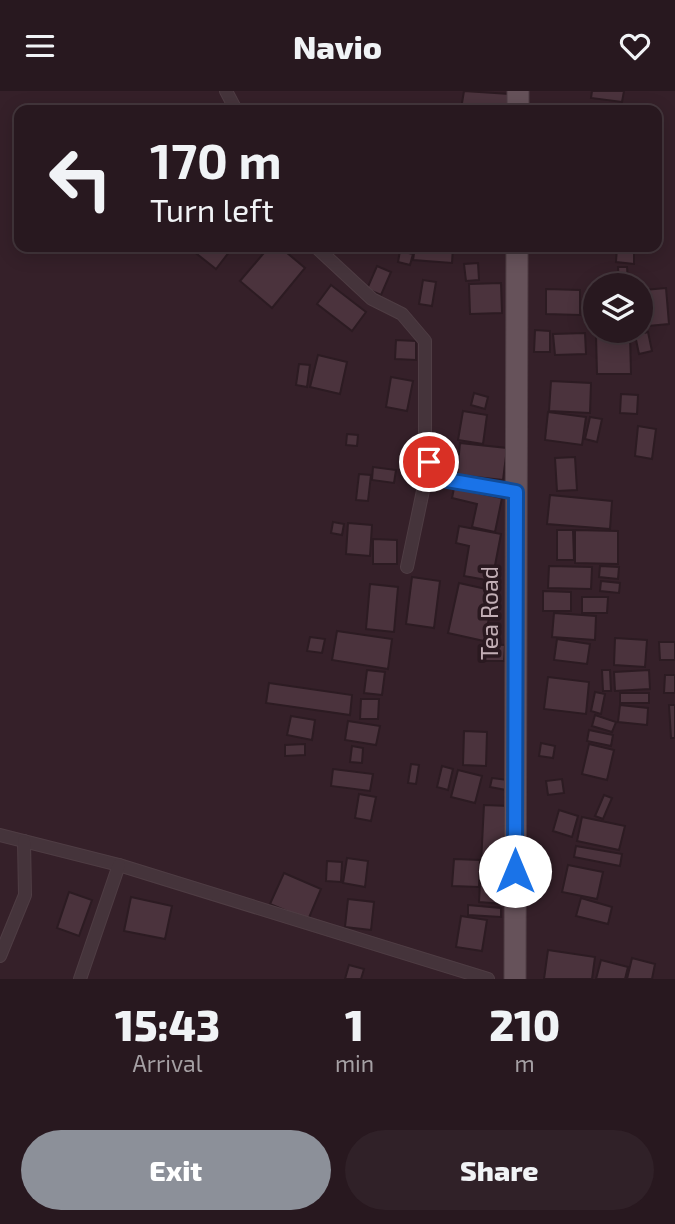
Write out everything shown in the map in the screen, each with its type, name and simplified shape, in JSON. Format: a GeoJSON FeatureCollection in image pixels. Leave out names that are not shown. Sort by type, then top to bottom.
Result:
{"type":"FeatureCollection","features":[{"type":"Feature","properties":{"kind":"main road","name":"Tea Road"},"geometry":{"type":"LineString","coordinates":[[515,979],[517,252]]}},
{"type":"Feature","properties":{"kind":"street"},"geometry":{"type":"LineString","coordinates":[[321,252],[372,299],[402,314],[425,341],[425,442],[429,462],[407,567]]}},
{"type":"Feature","properties":{"kind":"street"},"geometry":{"type":"LineString","coordinates":[[429,462],[447,480],[516,492]]}},
{"type":"Feature","properties":{"kind":"street"},"geometry":{"type":"LineString","coordinates":[[0,835],[119,865],[488,979]]}},
{"type":"Feature","properties":{"kind":"street"},"geometry":{"type":"LineString","coordinates":[[0,956],[24,895],[23,841]]}},
{"type":"Feature","properties":{"kind":"street"},"geometry":{"type":"LineString","coordinates":[[80,979],[119,865]]}},
{"type":"Feature","properties":{"kind":"building"},"geometry":{"type":"Polygon","coordinates":[[[464,91],[510,94],[508,105],[462,105],[464,91]]]}},
{"type":"Feature","properties":{"kind":"building"},"geometry":{"type":"Polygon","coordinates":[[[592,91],[624,91],[622,102],[591,98],[592,91]]]}},
{"type":"Feature","properties":{"kind":"building"},"geometry":{"type":"Polygon","coordinates":[[[194,252],[229,252],[216,269],[194,252]]]}},
{"type":"Feature","properties":{"kind":"building"},"geometry":{"type":"Polygon","coordinates":[[[265,252],[286,252],[305,268],[272,308],[240,281],[265,252]]]}},
{"type":"Feature","properties":{"kind":"building"},"geometry":{"type":"Polygon","coordinates":[[[400,252],[413,254],[410,265],[398,262],[400,252]]]}},
{"type":"Feature","properties":{"kind":"building"},"geometry":{"type":"Polygon","coordinates":[[[414,252],[453,252],[452,263],[413,260],[414,252]]]}},
{"type":"Feature","properties":{"kind":"building"},"geometry":{"type":"Polygon","coordinates":[[[617,252],[634,252],[634,264],[616,262],[617,252]]]}},
{"type":"Feature","properties":{"kind":"building"},"geometry":{"type":"Polygon","coordinates":[[[478,263],[479,280],[466,281],[464,264],[478,263]]]}},
{"type":"Feature","properties":{"kind":"building"},"geometry":{"type":"Polygon","coordinates":[[[377,266],[391,272],[381,295],[367,289],[377,266]]]}},
{"type":"Feature","properties":{"kind":"building"},"geometry":{"type":"Polygon","coordinates":[[[618,267],[627,267],[627,273],[618,273],[618,267]]]}},
{"type":"Feature","properties":{"kind":"building"},"geometry":{"type":"Polygon","coordinates":[[[423,280],[436,282],[432,306],[419,304],[423,280]]]}},
{"type":"Feature","properties":{"kind":"building"},"geometry":{"type":"Polygon","coordinates":[[[501,283],[502,313],[470,314],[469,284],[501,283]]]}},
{"type":"Feature","properties":{"kind":"building"},"geometry":{"type":"Polygon","coordinates":[[[331,285],[366,312],[352,331],[317,304],[331,285]]]}},
{"type":"Feature","properties":{"kind":"building"},"geometry":{"type":"Polygon","coordinates":[[[666,288],[669,324],[653,326],[653,289],[666,288]]]}},
{"type":"Feature","properties":{"kind":"building"},"geometry":{"type":"Polygon","coordinates":[[[546,289],[580,290],[580,315],[546,314],[546,289]]]}},
{"type":"Feature","properties":{"kind":"building"},"geometry":{"type":"Polygon","coordinates":[[[535,330],[550,331],[550,352],[534,352],[535,330]]]}},
{"type":"Feature","properties":{"kind":"building"},"geometry":{"type":"Polygon","coordinates":[[[583,333],[586,354],[555,355],[553,334],[583,333]]]}},
{"type":"Feature","properties":{"kind":"building"},"geometry":{"type":"Polygon","coordinates":[[[396,340],[416,341],[416,360],[395,359],[396,340]]]}},
{"type":"Feature","properties":{"kind":"building"},"geometry":{"type":"Polygon","coordinates":[[[596,343],[630,343],[631,374],[597,374],[596,343]]]}},
{"type":"Feature","properties":{"kind":"building"},"geometry":{"type":"Polygon","coordinates":[[[637,343],[650,343],[652,351],[639,354],[637,343]]]}},
{"type":"Feature","properties":{"kind":"building"},"geometry":{"type":"Polygon","coordinates":[[[318,355],[347,362],[340,394],[310,387],[318,355]]]}},
{"type":"Feature","properties":{"kind":"building"},"geometry":{"type":"Polygon","coordinates":[[[299,364],[310,365],[307,387],[296,385],[299,364]]]}},
{"type":"Feature","properties":{"kind":"building"},"geometry":{"type":"Polygon","coordinates":[[[391,377],[413,381],[407,411],[386,407],[391,377]]]}},
{"type":"Feature","properties":{"kind":"building"},"geometry":{"type":"Polygon","coordinates":[[[551,381],[591,383],[590,413],[549,411],[551,381]]]}},
{"type":"Feature","properties":{"kind":"building"},"geometry":{"type":"Polygon","coordinates":[[[474,393],[488,397],[485,409],[471,405],[474,393]]]}},
{"type":"Feature","properties":{"kind":"building"},"geometry":{"type":"Polygon","coordinates":[[[621,394],[638,395],[637,414],[620,413],[621,394]]]}},
{"type":"Feature","properties":{"kind":"building"},"geometry":{"type":"Polygon","coordinates":[[[463,411],[487,415],[483,444],[458,440],[463,411]]]}},
{"type":"Feature","properties":{"kind":"building"},"geometry":{"type":"Polygon","coordinates":[[[548,412],[586,417],[582,445],[545,440],[548,412]]]}},
{"type":"Feature","properties":{"kind":"building"},"geometry":{"type":"Polygon","coordinates":[[[590,417],[602,419],[597,442],[585,439],[590,417]]]}},
{"type":"Feature","properties":{"kind":"building"},"geometry":{"type":"Polygon","coordinates":[[[638,426],[656,429],[652,459],[635,456],[638,426]]]}},
{"type":"Feature","properties":{"kind":"building"},"geometry":{"type":"Polygon","coordinates":[[[347,434],[358,435],[357,446],[346,445],[347,434]]]}},
{"type":"Feature","properties":{"kind":"building"},"geometry":{"type":"Polygon","coordinates":[[[460,443],[507,448],[503,480],[457,475],[460,443]]]}},
{"type":"Feature","properties":{"kind":"building"},"geometry":{"type":"Polygon","coordinates":[[[575,457],[577,490],[557,491],[555,458],[575,457]]]}},
{"type":"Feature","properties":{"kind":"building"},"geometry":{"type":"Polygon","coordinates":[[[373,467],[396,470],[394,483],[372,480],[373,467]]]}},
{"type":"Feature","properties":{"kind":"building"},"geometry":{"type":"Polygon","coordinates":[[[359,474],[371,475],[368,501],[356,500],[359,474]]]}},
{"type":"Feature","properties":{"kind":"building"},"geometry":{"type":"Polygon","coordinates":[[[454,488],[502,498],[495,532],[472,527],[477,504],[452,498],[454,488]]]}},
{"type":"Feature","properties":{"kind":"building"},"geometry":{"type":"Polygon","coordinates":[[[550,495],[612,501],[610,529],[547,524],[550,495]]]}},
{"type":"Feature","properties":{"kind":"building"},"geometry":{"type":"Polygon","coordinates":[[[333,522],[344,524],[342,535],[331,533],[333,522]]]}},
{"type":"Feature","properties":{"kind":"building"},"geometry":{"type":"Polygon","coordinates":[[[348,523],[372,525],[370,556],[346,554],[348,523]]]}},
{"type":"Feature","properties":{"kind":"building"},"geometry":{"type":"Polygon","coordinates":[[[459,526],[501,534],[492,581],[464,576],[469,546],[456,543],[459,526]]]}},
{"type":"Feature","properties":{"kind":"building"},"geometry":{"type":"Polygon","coordinates":[[[557,530],[573,530],[574,560],[557,560],[557,530]]]}},
{"type":"Feature","properties":{"kind":"building"},"geometry":{"type":"Polygon","coordinates":[[[575,530],[618,531],[618,564],[575,563],[575,530]]]}},
{"type":"Feature","properties":{"kind":"building"},"geometry":{"type":"Polygon","coordinates":[[[373,539],[397,540],[397,564],[373,564],[373,539]]]}},
{"type":"Feature","properties":{"kind":"building"},"geometry":{"type":"Polygon","coordinates":[[[549,566],[592,567],[591,589],[548,588],[549,566]]]}},
{"type":"Feature","properties":{"kind":"building"},"geometry":{"type":"Polygon","coordinates":[[[600,566],[619,567],[618,579],[599,577],[600,566]]]}},
{"type":"Feature","properties":{"kind":"building"},"geometry":{"type":"Polygon","coordinates":[[[412,577],[440,581],[434,628],[406,624],[412,577]]]}},
{"type":"Feature","properties":{"kind":"building"},"geometry":{"type":"Polygon","coordinates":[[[601,581],[620,583],[619,593],[600,591],[601,581]]]}},
{"type":"Feature","properties":{"kind":"building"},"geometry":{"type":"Polygon","coordinates":[[[459,583],[495,591],[484,641],[448,633],[459,583]]]}},
{"type":"Feature","properties":{"kind":"building"},"geometry":{"type":"Polygon","coordinates":[[[370,584],[398,587],[394,632],[366,629],[370,584]]]}},
{"type":"Feature","properties":{"kind":"building"},"geometry":{"type":"Polygon","coordinates":[[[543,591],[571,592],[571,611],[543,611],[543,591]]]}},
{"type":"Feature","properties":{"kind":"building"},"geometry":{"type":"Polygon","coordinates":[[[582,597],[608,597],[607,613],[582,613],[582,597]]]}},
{"type":"Feature","properties":{"kind":"building"},"geometry":{"type":"Polygon","coordinates":[[[554,613],[596,616],[595,640],[552,637],[554,613]]]}},
{"type":"Feature","properties":{"kind":"building"},"geometry":{"type":"Polygon","coordinates":[[[337,631],[392,639],[388,669],[332,660],[337,631]]]}},
{"type":"Feature","properties":{"kind":"building"},"geometry":{"type":"Polygon","coordinates":[[[310,637],[325,639],[322,653],[307,651],[310,637]]]}},
{"type":"Feature","properties":{"kind":"building"},"geometry":{"type":"Polygon","coordinates":[[[615,638],[647,640],[645,667],[614,665],[615,638]]]}},
{"type":"Feature","properties":{"kind":"building"},"geometry":{"type":"Polygon","coordinates":[[[557,639],[590,644],[587,664],[554,660],[557,639]]]}},
{"type":"Feature","properties":{"kind":"building"},"geometry":{"type":"Polygon","coordinates":[[[659,642],[675,642],[675,660],[660,660],[659,642]]]}},
{"type":"Feature","properties":{"kind":"building"},"geometry":{"type":"Polygon","coordinates":[[[485,644],[505,645],[504,661],[484,661],[485,644]]]}},
{"type":"Feature","properties":{"kind":"building"},"geometry":{"type":"Polygon","coordinates":[[[367,670],[385,672],[382,695],[364,693],[367,670]]]}},
{"type":"Feature","properties":{"kind":"building"},"geometry":{"type":"Polygon","coordinates":[[[602,670],[610,670],[611,691],[603,691],[602,670]]]}},
{"type":"Feature","properties":{"kind":"building"},"geometry":{"type":"Polygon","coordinates":[[[649,670],[650,689],[615,691],[614,672],[649,670]]]}},
{"type":"Feature","properties":{"kind":"building"},"geometry":{"type":"Polygon","coordinates":[[[665,675],[675,675],[675,693],[664,693],[665,675]]]}},
{"type":"Feature","properties":{"kind":"building"},"geometry":{"type":"Polygon","coordinates":[[[548,677],[589,682],[586,714],[544,709],[548,677]]]}},
{"type":"Feature","properties":{"kind":"building"},"geometry":{"type":"Polygon","coordinates":[[[269,683],[352,695],[350,715],[266,703],[269,683]]]}},
{"type":"Feature","properties":{"kind":"building"},"geometry":{"type":"Polygon","coordinates":[[[595,692],[605,694],[601,714],[591,711],[595,692]]]}},
{"type":"Feature","properties":{"kind":"building"},"geometry":{"type":"Polygon","coordinates":[[[620,693],[649,693],[649,703],[620,703],[620,693]]]}},
{"type":"Feature","properties":{"kind":"building"},"geometry":{"type":"Polygon","coordinates":[[[361,699],[379,699],[378,719],[360,719],[361,699]]]}},
{"type":"Feature","properties":{"kind":"building"},"geometry":{"type":"Polygon","coordinates":[[[620,705],[648,708],[647,725],[618,722],[620,705]]]}},
{"type":"Feature","properties":{"kind":"building"},"geometry":{"type":"Polygon","coordinates":[[[669,705],[675,705],[675,738],[671,738],[669,705]]]}},
{"type":"Feature","properties":{"kind":"building"},"geometry":{"type":"Polygon","coordinates":[[[595,715],[616,722],[612,732],[592,726],[595,715]]]}},
{"type":"Feature","properties":{"kind":"building"},"geometry":{"type":"Polygon","coordinates":[[[291,716],[315,720],[312,740],[287,735],[291,716]]]}},
{"type":"Feature","properties":{"kind":"building"},"geometry":{"type":"Polygon","coordinates":[[[348,721],[380,726],[376,745],[345,740],[348,721]]]}},
{"type":"Feature","properties":{"kind":"building"},"geometry":{"type":"Polygon","coordinates":[[[589,730],[613,735],[611,746],[587,741],[589,730]]]}},
{"type":"Feature","properties":{"kind":"building"},"geometry":{"type":"Polygon","coordinates":[[[464,731],[487,732],[486,766],[463,765],[464,731]]]}},
{"type":"Feature","properties":{"kind":"building"},"geometry":{"type":"Polygon","coordinates":[[[541,743],[555,746],[553,758],[539,756],[541,743]]]}},
{"type":"Feature","properties":{"kind":"building"},"geometry":{"type":"Polygon","coordinates":[[[305,744],[305,755],[285,756],[285,745],[305,744]]]}},
{"type":"Feature","properties":{"kind":"building"},"geometry":{"type":"Polygon","coordinates":[[[589,744],[614,750],[607,780],[582,774],[589,744]]]}},
{"type":"Feature","properties":{"kind":"building"},"geometry":{"type":"Polygon","coordinates":[[[352,746],[363,748],[362,763],[350,762],[352,746]]]}},
{"type":"Feature","properties":{"kind":"building"},"geometry":{"type":"Polygon","coordinates":[[[411,764],[419,765],[416,784],[408,783],[411,764]]]}},
{"type":"Feature","properties":{"kind":"building"},"geometry":{"type":"Polygon","coordinates":[[[442,766],[453,769],[448,790],[437,787],[442,766]]]}},
{"type":"Feature","properties":{"kind":"building"},"geometry":{"type":"Polygon","coordinates":[[[333,769],[373,774],[370,791],[331,786],[333,769]]]}},
{"type":"Feature","properties":{"kind":"building"},"geometry":{"type":"Polygon","coordinates":[[[458,770],[482,776],[475,803],[451,797],[458,770]]]}},
{"type":"Feature","properties":{"kind":"building"},"geometry":{"type":"Polygon","coordinates":[[[492,778],[508,780],[506,790],[490,787],[492,778]]]}},
{"type":"Feature","properties":{"kind":"building"},"geometry":{"type":"Polygon","coordinates":[[[562,779],[564,793],[548,795],[546,781],[562,779]]]}},
{"type":"Feature","properties":{"kind":"building"},"geometry":{"type":"Polygon","coordinates":[[[359,794],[376,797],[371,821],[355,818],[359,794]]]}},
{"type":"Feature","properties":{"kind":"building"},"geometry":{"type":"Polygon","coordinates":[[[604,795],[612,798],[603,819],[595,816],[604,795]]]}},
{"type":"Feature","properties":{"kind":"building"},"geometry":{"type":"Polygon","coordinates":[[[484,805],[509,806],[504,904],[479,902],[484,805]]]}},
{"type":"Feature","properties":{"kind":"building"},"geometry":{"type":"Polygon","coordinates":[[[559,810],[578,816],[572,837],[553,831],[559,810]]]}},
{"type":"Feature","properties":{"kind":"building"},"geometry":{"type":"Polygon","coordinates":[[[582,817],[625,826],[619,850],[577,841],[582,817]]]}},
{"type":"Feature","properties":{"kind":"building"},"geometry":{"type":"Polygon","coordinates":[[[576,846],[622,854],[620,866],[574,857],[576,846]]]}},
{"type":"Feature","properties":{"kind":"building"},"geometry":{"type":"Polygon","coordinates":[[[347,858],[368,861],[365,887],[343,883],[347,858]]]}},
{"type":"Feature","properties":{"kind":"building"},"geometry":{"type":"Polygon","coordinates":[[[454,859],[480,860],[479,887],[452,886],[454,859]]]}},
{"type":"Feature","properties":{"kind":"building"},"geometry":{"type":"Polygon","coordinates":[[[327,861],[342,862],[341,882],[326,881],[327,861]]]}},
{"type":"Feature","properties":{"kind":"building"},"geometry":{"type":"Polygon","coordinates":[[[568,865],[603,872],[597,899],[562,892],[568,865]]]}},
{"type":"Feature","properties":{"kind":"building"},"geometry":{"type":"Polygon","coordinates":[[[284,873],[321,889],[308,920],[270,904],[284,873]]]}},
{"type":"Feature","properties":{"kind":"building"},"geometry":{"type":"Polygon","coordinates":[[[69,892],[92,900],[79,936],[57,928],[69,892]]]}},
{"type":"Feature","properties":{"kind":"building"},"geometry":{"type":"Polygon","coordinates":[[[131,897],[172,906],[165,939],[124,931],[131,897]]]}},
{"type":"Feature","properties":{"kind":"building"},"geometry":{"type":"Polygon","coordinates":[[[581,898],[612,907],[608,924],[576,916],[581,898]]]}},
{"type":"Feature","properties":{"kind":"building"},"geometry":{"type":"Polygon","coordinates":[[[348,899],[374,902],[371,930],[345,927],[348,899]]]}},
{"type":"Feature","properties":{"kind":"building"},"geometry":{"type":"Polygon","coordinates":[[[468,905],[501,908],[501,917],[468,915],[468,905]]]}},
{"type":"Feature","properties":{"kind":"building"},"geometry":{"type":"Polygon","coordinates":[[[461,916],[487,920],[482,951],[456,947],[461,916]]]}},
{"type":"Feature","properties":{"kind":"building"},"geometry":{"type":"Polygon","coordinates":[[[548,950],[595,957],[592,979],[544,979],[548,950]]]}},
{"type":"Feature","properties":{"kind":"building"},"geometry":{"type":"Polygon","coordinates":[[[632,958],[655,964],[652,979],[627,979],[632,958]]]}},
{"type":"Feature","properties":{"kind":"building"},"geometry":{"type":"Polygon","coordinates":[[[601,960],[628,967],[625,979],[596,979],[601,960]]]}},
{"type":"Feature","properties":{"kind":"building"},"geometry":{"type":"Polygon","coordinates":[[[349,965],[364,969],[361,979],[345,979],[349,965]]]}},
{"type":"Feature","properties":{"kind":"route"},"geometry":{"type":"LineString","coordinates":[[429,462],[447,480],[516,492],[515,871]]}}]}
